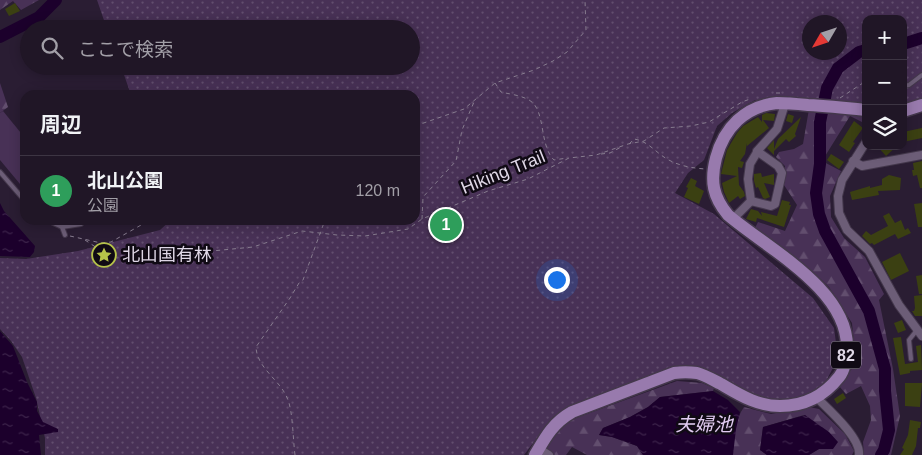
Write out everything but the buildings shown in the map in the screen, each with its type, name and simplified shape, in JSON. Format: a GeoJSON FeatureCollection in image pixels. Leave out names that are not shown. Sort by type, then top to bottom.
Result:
{"type":"FeatureCollection","features":[{"type":"Feature","properties":{"kind":"main road","name":"82"},"geometry":{"type":"LineString","coordinates":[[818,398],[841,375],[845,365],[847,334],[842,321],[828,297],[812,281],[733,219],[719,203],[713,190],[713,170],[724,134],[732,125],[755,108],[787,99],[808,105],[838,103],[862,109]]}},
{"type":"Feature","properties":{"kind":"main road"},"geometry":{"type":"LineString","coordinates":[[907,110],[921,107]]}},
{"type":"Feature","properties":{"kind":"main road"},"geometry":{"type":"LineString","coordinates":[[541,453],[553,425],[560,419],[572,412],[674,373],[686,372],[705,376],[760,404],[781,406],[818,398]]}},
{"type":"Feature","properties":{"kind":"street"},"geometry":{"type":"LineString","coordinates":[[751,201],[748,179],[750,164],[757,151],[777,129],[787,99]]}},
{"type":"Feature","properties":{"kind":"street"},"geometry":{"type":"LineString","coordinates":[[862,148],[842,180],[838,196],[839,214],[847,230],[869,250],[899,305],[919,333]]}},
{"type":"Feature","properties":{"kind":"street"},"geometry":{"type":"LineString","coordinates":[[751,201],[771,206],[776,204],[782,173],[778,166],[757,151]]}},
{"type":"Feature","properties":{"kind":"street"},"geometry":{"type":"LineString","coordinates":[[853,161],[862,166],[922,155]]}},
{"type":"Feature","properties":{"kind":"street"},"geometry":{"type":"LineString","coordinates":[[733,219],[751,201]]}},
{"type":"Feature","properties":{"kind":"street"},"geometry":{"type":"LineString","coordinates":[[818,398],[844,426],[858,446],[859,455]]}},
{"type":"Feature","properties":{"kind":"lane"},"geometry":{"type":"LineString","coordinates":[[907,85],[922,75]]}},
{"type":"Feature","properties":{"kind":"lane"},"geometry":{"type":"LineString","coordinates":[[0,172],[20,195]]}},
{"type":"Feature","properties":{"kind":"lane"},"geometry":{"type":"LineString","coordinates":[[58,225],[62,227],[76,225]]}},
{"type":"Feature","properties":{"kind":"lane"},"geometry":{"type":"LineString","coordinates":[[62,227],[65,234]]}},
{"type":"Feature","properties":{"kind":"lane"},"geometry":{"type":"LineString","coordinates":[[911,359],[909,340],[919,333]]}},
{"type":"Feature","properties":{"kind":"path"},"geometry":{"type":"LineString","coordinates":[[420,124],[458,112],[495,83],[534,70],[567,52],[586,30],[585,0]]}},
{"type":"Feature","properties":{"kind":"path"},"geometry":{"type":"LineString","coordinates":[[495,83],[500,92],[529,99],[537,108],[547,154],[554,160],[610,153],[634,139],[644,141],[668,159],[679,164],[693,168],[713,170]]}},
{"type":"Feature","properties":{"kind":"path"},"geometry":{"type":"LineString","coordinates":[[838,103],[862,84]]}},
{"type":"Feature","properties":{"kind":"path"},"geometry":{"type":"LineString","coordinates":[[770,94],[780,92],[787,99]]}},
{"type":"Feature","properties":{"kind":"path"},"geometry":{"type":"LineString","coordinates":[[644,141],[664,128],[691,126],[709,122],[742,102],[751,99]]}},
{"type":"Feature","properties":{"kind":"path"},"geometry":{"type":"LineString","coordinates":[[422,220],[423,197],[456,161],[462,130],[474,101]]}},
{"type":"Feature","properties":{"kind":"path","name":"Hiking Trail"},"geometry":{"type":"LineString","coordinates":[[422,220],[488,191],[528,179],[569,158]]}},
{"type":"Feature","properties":{"kind":"path"},"geometry":{"type":"LineString","coordinates":[[65,234],[101,243],[111,242],[141,225]]}},
{"type":"Feature","properties":{"kind":"path"},"geometry":{"type":"LineString","coordinates":[[295,455],[289,401],[281,386],[262,365],[256,354],[256,347],[299,283],[303,280],[322,225]]}},
{"type":"Feature","properties":{"kind":"path","name":"Hiking Trail"},"geometry":{"type":"LineString","coordinates":[[85,240],[106,254],[140,258],[253,247],[302,232],[338,236],[365,236],[408,229],[414,225]]}},
{"type":"Feature","properties":{"kind":"green space"},"geometry":{"type":"Polygon","coordinates":[[[0,0],[39,0],[21,10],[13,1],[0,10],[0,0]]]}},
{"type":"Feature","properties":{"kind":"green space"},"geometry":{"type":"Polygon","coordinates":[[[97,0],[922,0],[922,98],[907,104],[907,15],[862,15],[862,104],[755,100],[732,113],[717,126],[704,160],[688,173],[675,193],[714,214],[813,298],[834,328],[838,358],[821,391],[787,401],[758,397],[703,370],[575,405],[553,417],[524,455],[45,455],[45,438],[36,398],[22,357],[0,329],[0,258],[26,259],[78,251],[160,230],[166,225],[420,225],[420,90],[129,90],[124,75],[420,75],[420,20],[104,20],[97,0]]]}},
{"type":"Feature","properties":{"kind":"green space"},"geometry":{"type":"Polygon","coordinates":[[[0,83],[8,107],[0,113],[0,83]]]}},
{"type":"Feature","properties":{"kind":"green space"},"geometry":{"type":"Polygon","coordinates":[[[809,109],[862,114],[862,122],[850,116],[822,161],[841,171],[830,196],[831,217],[844,238],[865,257],[884,294],[879,300],[900,416],[891,455],[864,455],[863,442],[871,420],[870,406],[861,386],[846,394],[839,386],[851,370],[855,353],[852,323],[829,287],[813,272],[755,228],[758,222],[785,231],[797,205],[784,185],[785,166],[776,157],[779,152],[794,149],[803,144],[809,109]]]}},
{"type":"Feature","properties":{"kind":"green space"},"geometry":{"type":"Polygon","coordinates":[[[3,111],[20,132],[20,184],[0,160],[0,113],[3,111]]]}},
{"type":"Feature","properties":{"kind":"green space"},"geometry":{"type":"Polygon","coordinates":[[[677,381],[702,383],[714,388],[713,391],[660,397],[648,407],[630,417],[603,428],[599,435],[612,437],[637,446],[643,455],[587,455],[572,447],[566,455],[555,455],[545,450],[564,424],[677,381]]]}},
{"type":"Feature","properties":{"kind":"green space"},"geometry":{"type":"Polygon","coordinates":[[[744,407],[771,414],[809,407],[819,409],[845,434],[854,451],[852,455],[809,455],[819,449],[833,449],[804,415],[763,427],[760,450],[767,455],[733,455],[734,436],[744,407]]]}},
{"type":"Feature","properties":{"kind":"water"},"geometry":{"type":"Polygon","coordinates":[[[0,203],[4,211],[35,246],[34,252],[30,257],[0,256],[0,203]]]}},
{"type":"Feature","properties":{"kind":"water"},"geometry":{"type":"Polygon","coordinates":[[[0,331],[13,346],[37,402],[37,411],[43,422],[58,429],[58,432],[39,435],[41,455],[0,455],[0,331]]]}},
{"type":"Feature","properties":{"kind":"water","name":"夫婦池"},"geometry":{"type":"Polygon","coordinates":[[[713,391],[728,400],[740,412],[733,455],[643,455],[637,446],[612,437],[599,435],[603,428],[630,417],[648,407],[660,397],[713,391]]]}},
{"type":"Feature","properties":{"kind":"water","name":"夫婦池"},"geometry":{"type":"Polygon","coordinates":[[[805,415],[829,432],[838,442],[833,449],[819,449],[809,455],[767,455],[760,450],[763,427],[805,415]]]}},
{"type":"Feature","properties":{"kind":"waterway"},"geometry":{"type":"LineString","coordinates":[[33,20],[39,17],[56,0]]}},
{"type":"Feature","properties":{"kind":"waterway"},"geometry":{"type":"LineString","coordinates":[[0,37],[20,27]]}},
{"type":"Feature","properties":{"kind":"waterway"},"geometry":{"type":"LineString","coordinates":[[907,43],[922,38]]}},
{"type":"Feature","properties":{"kind":"waterway"},"geometry":{"type":"LineString","coordinates":[[862,51],[838,68],[827,88],[820,122],[820,164],[816,193],[819,214],[825,231],[869,311],[885,369],[889,430],[881,455]]}},
{"type":"Feature","properties":{"kind":"place","name":"北山公園"},"geometry":{"type":"Point","coordinates":[446,225]}},
{"type":"Feature","properties":{"kind":"place","name":"北山国有林"},"geometry":{"type":"Point","coordinates":[104,255]}}]}
